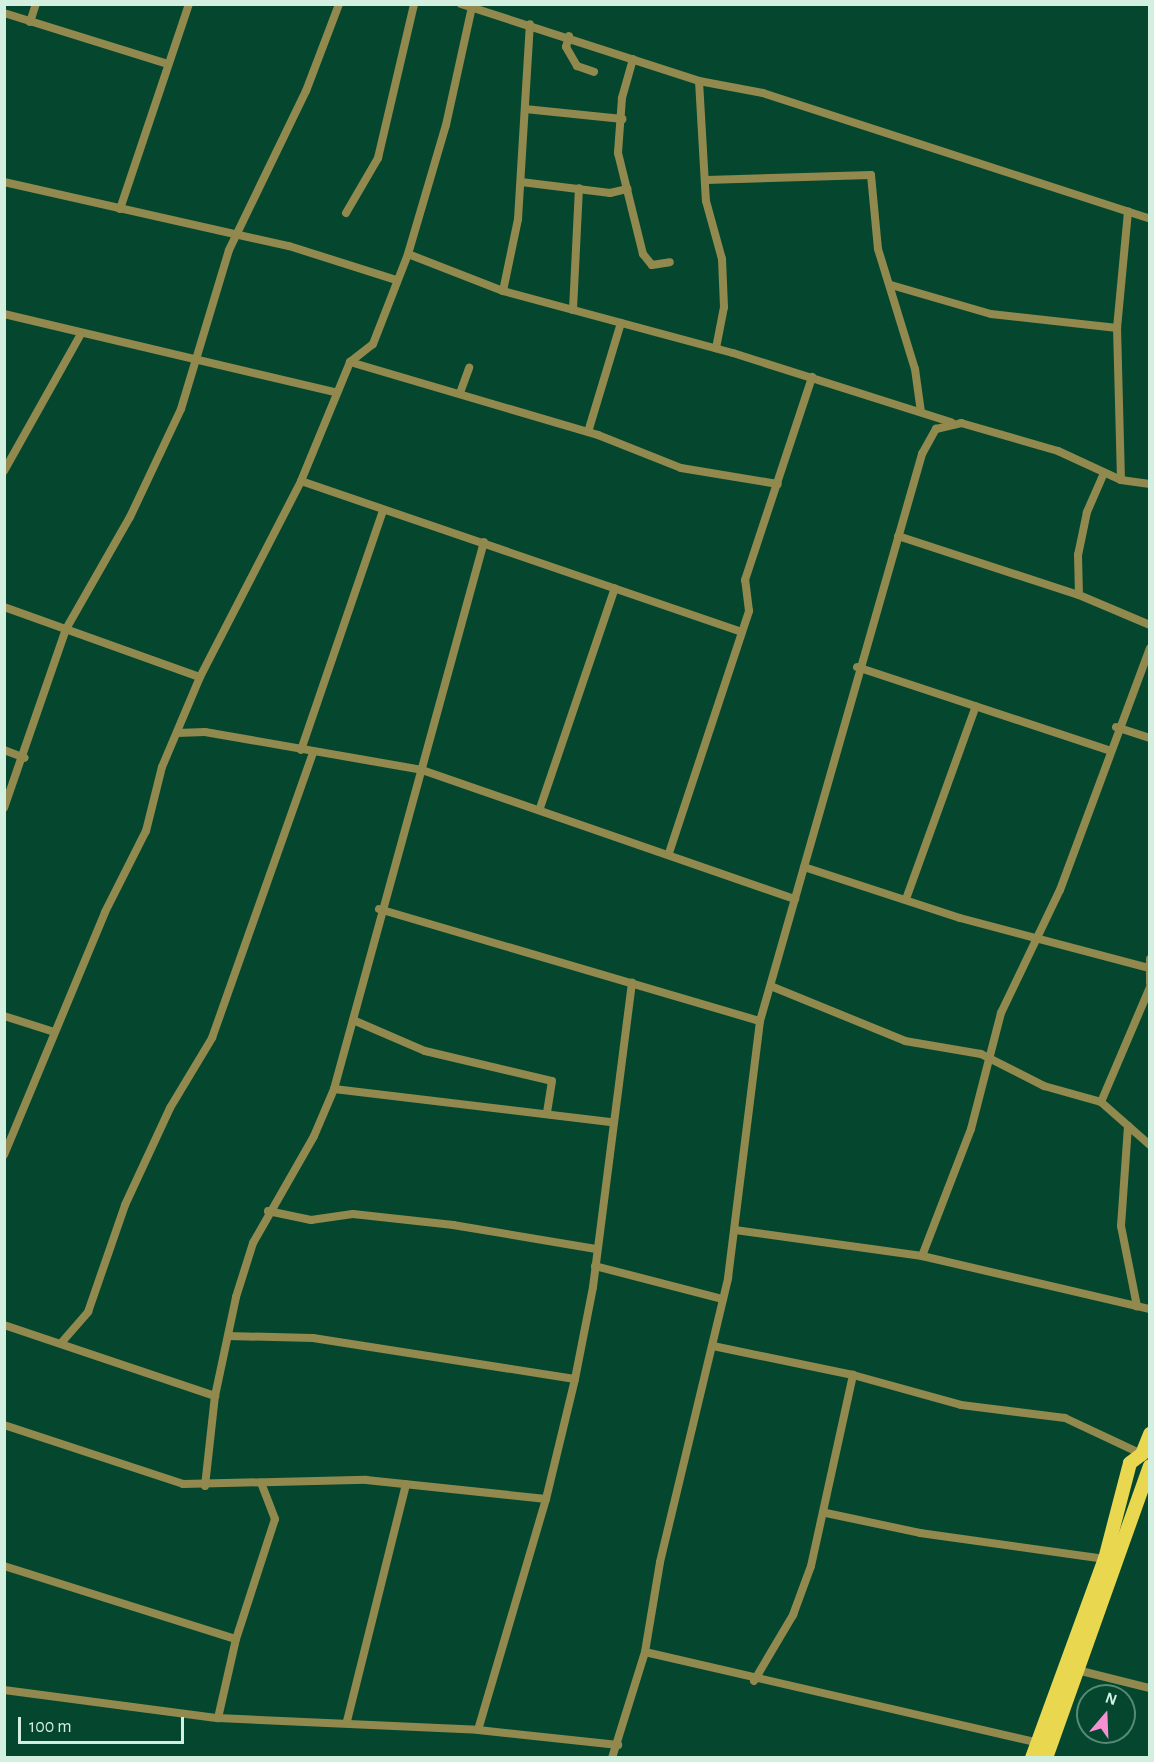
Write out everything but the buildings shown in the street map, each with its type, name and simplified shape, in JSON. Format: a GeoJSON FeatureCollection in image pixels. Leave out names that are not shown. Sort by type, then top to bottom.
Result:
{"type":"FeatureCollection","features":[{"type":"Feature","properties":{"kind":"main road"},"geometry":{"type":"LineString","coordinates":[[1047,1758],[1147,1466],[1149,1434]]}},
{"type":"Feature","properties":{"kind":"main road"},"geometry":{"type":"LineString","coordinates":[[1032,1758],[1105,1559],[1130,1463],[1147,1466]]}},
{"type":"Feature","properties":{"kind":"street"},"geometry":{"type":"LineString","coordinates":[[30,22],[36,4]]}},
{"type":"Feature","properties":{"kind":"street"},"geometry":{"type":"LineString","coordinates":[[120,209],[189,4]]}},
{"type":"Feature","properties":{"kind":"street"},"geometry":{"type":"LineString","coordinates":[[4,808],[25,758],[66,629],[130,517],[181,409],[229,250],[241,235],[339,4]]}},
{"type":"Feature","properties":{"kind":"street"},"geometry":{"type":"LineString","coordinates":[[346,213],[378,158],[414,4]]}},
{"type":"Feature","properties":{"kind":"street"},"geometry":{"type":"LineString","coordinates":[[461,4],[569,36],[699,81],[763,93],[1149,219]]}},
{"type":"Feature","properties":{"kind":"street"},"geometry":{"type":"LineString","coordinates":[[4,1155],[7,1142],[54,1032],[146,831],[162,767],[200,677],[301,481],[335,392],[350,362],[373,344],[408,254],[446,125],[472,7]]}},
{"type":"Feature","properties":{"kind":"street"},"geometry":{"type":"LineString","coordinates":[[4,13],[168,64]]}},
{"type":"Feature","properties":{"kind":"street"},"geometry":{"type":"LineString","coordinates":[[503,291],[521,182],[530,24]]}},
{"type":"Feature","properties":{"kind":"street"},"geometry":{"type":"LineString","coordinates":[[569,36],[566,47],[577,66],[594,72]]}},
{"type":"Feature","properties":{"kind":"street"},"geometry":{"type":"LineString","coordinates":[[633,59],[618,153],[646,261],[670,262]]}},
{"type":"Feature","properties":{"kind":"street"},"geometry":{"type":"LineString","coordinates":[[699,81],[706,180],[722,259],[724,306],[716,348]]}},
{"type":"Feature","properties":{"kind":"street"},"geometry":{"type":"LineString","coordinates":[[525,109],[622,119]]}},
{"type":"Feature","properties":{"kind":"street"},"geometry":{"type":"LineString","coordinates":[[706,180],[871,175],[878,249],[891,285],[921,412]]}},
{"type":"Feature","properties":{"kind":"street"},"geometry":{"type":"LineString","coordinates":[[4,182],[241,235],[396,280]]}},
{"type":"Feature","properties":{"kind":"street"},"geometry":{"type":"LineString","coordinates":[[521,182],[610,193],[628,189]]}},
{"type":"Feature","properties":{"kind":"street"},"geometry":{"type":"LineString","coordinates":[[573,310],[579,188]]}},
{"type":"Feature","properties":{"kind":"street"},"geometry":{"type":"LineString","coordinates":[[1121,480],[1117,328],[1128,212]]}},
{"type":"Feature","properties":{"kind":"street"},"geometry":{"type":"LineString","coordinates":[[408,254],[503,291],[716,348],[951,422],[1058,451],[1121,480],[1149,484]]}},
{"type":"Feature","properties":{"kind":"street"},"geometry":{"type":"LineString","coordinates":[[891,285],[991,314],[1117,328]]}},
{"type":"Feature","properties":{"kind":"street"},"geometry":{"type":"LineString","coordinates":[[4,314],[195,363],[335,392]]}},
{"type":"Feature","properties":{"kind":"street"},"geometry":{"type":"LineString","coordinates":[[588,432],[621,323]]}},
{"type":"Feature","properties":{"kind":"street"},"geometry":{"type":"LineString","coordinates":[[5,470],[81,334]]}},
{"type":"Feature","properties":{"kind":"street"},"geometry":{"type":"LineString","coordinates":[[350,362],[588,432],[681,468],[778,484]]}},
{"type":"Feature","properties":{"kind":"street"},"geometry":{"type":"LineString","coordinates":[[460,393],[470,368]]}},
{"type":"Feature","properties":{"kind":"street"},"geometry":{"type":"LineString","coordinates":[[669,853],[749,611],[745,580],[812,377]]}},
{"type":"Feature","properties":{"kind":"street"},"geometry":{"type":"LineString","coordinates":[[612,1758],[618,1745],[645,1652],[660,1562],[723,1299],[735,1230],[760,1021],[773,987],[857,667],[922,454],[931,434],[951,422]]}},
{"type":"Feature","properties":{"kind":"street"},"geometry":{"type":"LineString","coordinates":[[1078,595],[1078,555],[1104,473]]}},
{"type":"Feature","properties":{"kind":"street"},"geometry":{"type":"LineString","coordinates":[[301,481],[742,632]]}},
{"type":"Feature","properties":{"kind":"street"},"geometry":{"type":"LineString","coordinates":[[302,750],[383,510]]}},
{"type":"Feature","properties":{"kind":"street"},"geometry":{"type":"LineString","coordinates":[[898,536],[1078,595],[1149,625]]}},
{"type":"Feature","properties":{"kind":"street"},"geometry":{"type":"LineString","coordinates":[[205,1486],[215,1396],[228,1336],[253,1243],[268,1211],[314,1136],[334,1089],[379,909],[422,770],[484,542]]}},
{"type":"Feature","properties":{"kind":"street"},"geometry":{"type":"LineString","coordinates":[[540,808],[615,588]]}},
{"type":"Feature","properties":{"kind":"street"},"geometry":{"type":"LineString","coordinates":[[4,607],[200,677]]}},
{"type":"Feature","properties":{"kind":"street"},"geometry":{"type":"LineString","coordinates":[[922,1256],[971,1129],[986,1057],[1034,938],[1060,890],[1116,727],[1149,648]]}},
{"type":"Feature","properties":{"kind":"street"},"geometry":{"type":"LineString","coordinates":[[857,667],[1108,750]]}},
{"type":"Feature","properties":{"kind":"street"},"geometry":{"type":"LineString","coordinates":[[906,898],[975,706]]}},
{"type":"Feature","properties":{"kind":"street"},"geometry":{"type":"LineString","coordinates":[[1116,727],[1149,738]]}},
{"type":"Feature","properties":{"kind":"street"},"geometry":{"type":"LineString","coordinates":[[177,733],[205,732],[422,770],[540,808],[795,899]]}},
{"type":"Feature","properties":{"kind":"street"},"geometry":{"type":"LineString","coordinates":[[4,750],[25,758]]}},
{"type":"Feature","properties":{"kind":"street"},"geometry":{"type":"LineString","coordinates":[[62,1342],[88,1312],[125,1205],[171,1108],[212,1038],[313,752]]}},
{"type":"Feature","properties":{"kind":"street"},"geometry":{"type":"LineString","coordinates":[[804,867],[1034,938],[1148,963],[1149,982]]}},
{"type":"Feature","properties":{"kind":"street"},"geometry":{"type":"LineString","coordinates":[[379,909],[760,1021]]}},
{"type":"Feature","properties":{"kind":"street"},"geometry":{"type":"LineString","coordinates":[[478,1730],[546,1499],[575,1379],[595,1266],[610,1122],[632,982]]}},
{"type":"Feature","properties":{"kind":"street"},"geometry":{"type":"LineString","coordinates":[[773,987],[915,1045],[959,1048],[986,1057],[1044,1086],[1101,1102],[1149,1145]]}},
{"type":"Feature","properties":{"kind":"street"},"geometry":{"type":"LineString","coordinates":[[1101,1102],[1149,987]]}},
{"type":"Feature","properties":{"kind":"street"},"geometry":{"type":"LineString","coordinates":[[4,1016],[54,1032]]}},
{"type":"Feature","properties":{"kind":"street"},"geometry":{"type":"LineString","coordinates":[[353,1020],[425,1051],[552,1081],[547,1114]]}},
{"type":"Feature","properties":{"kind":"street"},"geometry":{"type":"LineString","coordinates":[[334,1089],[610,1122]]}},
{"type":"Feature","properties":{"kind":"street"},"geometry":{"type":"LineString","coordinates":[[1128,1126],[1121,1226],[1137,1306]]}},
{"type":"Feature","properties":{"kind":"street"},"geometry":{"type":"LineString","coordinates":[[268,1211],[311,1220],[353,1214],[453,1225],[596,1249]]}},
{"type":"Feature","properties":{"kind":"street"},"geometry":{"type":"LineString","coordinates":[[735,1230],[922,1256],[1149,1309]]}},
{"type":"Feature","properties":{"kind":"street"},"geometry":{"type":"LineString","coordinates":[[595,1266],[723,1299]]}},
{"type":"Feature","properties":{"kind":"street"},"geometry":{"type":"LineString","coordinates":[[4,1325],[62,1342],[215,1396]]}},
{"type":"Feature","properties":{"kind":"street"},"geometry":{"type":"LineString","coordinates":[[228,1336],[314,1338],[575,1379]]}},
{"type":"Feature","properties":{"kind":"street"},"geometry":{"type":"LineString","coordinates":[[713,1346],[853,1375],[961,1405],[1065,1418],[1147,1466]]}},
{"type":"Feature","properties":{"kind":"street"},"geometry":{"type":"LineString","coordinates":[[754,1681],[793,1615],[826,1513],[853,1375]]}},
{"type":"Feature","properties":{"kind":"street"},"geometry":{"type":"LineString","coordinates":[[4,1425],[183,1484],[205,1486],[295,1478],[406,1484],[546,1499]]}},
{"type":"Feature","properties":{"kind":"street"},"geometry":{"type":"LineString","coordinates":[[218,1718],[236,1639],[275,1519],[261,1482]]}},
{"type":"Feature","properties":{"kind":"street"},"geometry":{"type":"LineString","coordinates":[[347,1721],[406,1484]]}},
{"type":"Feature","properties":{"kind":"street"},"geometry":{"type":"LineString","coordinates":[[826,1513],[920,1533],[1105,1559]]}},
{"type":"Feature","properties":{"kind":"street"},"geometry":{"type":"LineString","coordinates":[[4,1566],[236,1639]]}},
{"type":"Feature","properties":{"kind":"street"},"geometry":{"type":"LineString","coordinates":[[645,1652],[754,1681],[873,1702],[1038,1743]]}},
{"type":"Feature","properties":{"kind":"street"},"geometry":{"type":"LineString","coordinates":[[1077,1670],[1149,1688]]}},
{"type":"Feature","properties":{"kind":"street"},"geometry":{"type":"LineString","coordinates":[[4,1690],[218,1718],[347,1721],[478,1730],[618,1745]]}}]}
